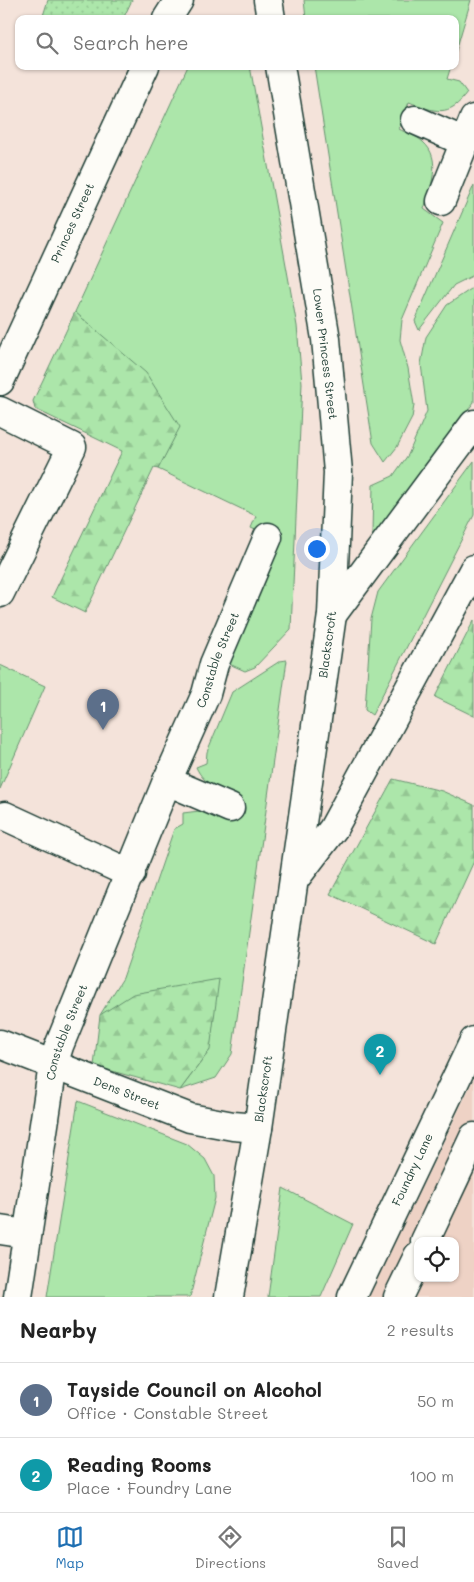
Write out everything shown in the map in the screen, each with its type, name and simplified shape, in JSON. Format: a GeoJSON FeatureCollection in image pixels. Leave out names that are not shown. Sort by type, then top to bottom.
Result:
{"type":"FeatureCollection","features":[{"type":"Feature","properties":{"kind":"street"},"geometry":{"type":"LineString","coordinates":[[268,0],[270,15]]}},
{"type":"Feature","properties":{"kind":"street","name":"Princes Street"},"geometry":{"type":"LineString","coordinates":[[0,380],[143,70]]}},
{"type":"Feature","properties":{"kind":"street","name":"Lower Princess Street"},"geometry":{"type":"LineString","coordinates":[[281,70],[328,358],[338,472],[332,615]]}},
{"type":"Feature","properties":{"kind":"street"},"geometry":{"type":"LineString","coordinates":[[415,120],[470,130],[441,201]]}},
{"type":"Feature","properties":{"kind":"street"},"geometry":{"type":"LineString","coordinates":[[0,411],[72,447],[4,576]]}},
{"type":"Feature","properties":{"kind":"street","name":"Blackscroft"},"geometry":{"type":"LineString","coordinates":[[228,1297],[258,1128],[332,615],[474,424]]}},
{"type":"Feature","properties":{"kind":"street","name":"Constable Street"},"geometry":{"type":"LineString","coordinates":[[18,1297],[53,1065],[59,1046],[131,874],[167,781],[206,694],[214,664],[268,537]]}},
{"type":"Feature","properties":{"kind":"street","name":"Blackscroft"},"geometry":{"type":"LineString","coordinates":[[294,880],[333,829],[474,569]]}},
{"type":"Feature","properties":{"kind":"street"},"geometry":{"type":"LineString","coordinates":[[167,781],[230,808]]}},
{"type":"Feature","properties":{"kind":"street"},"geometry":{"type":"LineString","coordinates":[[5,816],[131,874]]}},
{"type":"Feature","properties":{"kind":"street","name":"Foundry Lane"},"geometry":{"type":"LineString","coordinates":[[352,1297],[474,1041]]}},
{"type":"Feature","properties":{"kind":"street","name":"Dens Street"},"geometry":{"type":"LineString","coordinates":[[0,1044],[190,1118],[233,1126],[258,1128]]}},
{"type":"Feature","properties":{"kind":"street"},"geometry":{"type":"LineString","coordinates":[[427,1237],[474,1137]]}},
{"type":"Feature","properties":{"kind":"street"},"geometry":{"type":"LineString","coordinates":[[0,1230],[27,1234]]}},
{"type":"Feature","properties":{"kind":"street"},"geometry":{"type":"LineString","coordinates":[[398,1297],[414,1264]]}},
{"type":"Feature","properties":{"kind":"shaded area"},"geometry":{"type":"Polygon","coordinates":[[[474,1079],[474,1297],[369,1297],[474,1079]]]}},
{"type":"Feature","properties":{"kind":"green space"},"geometry":{"type":"Polygon","coordinates":[[[48,0],[132,0],[125,15],[43,15],[48,0]]]}},
{"type":"Feature","properties":{"kind":"green space"},"geometry":{"type":"Polygon","coordinates":[[[304,0],[471,0],[459,40],[459,15],[306,15],[304,0]]]}},
{"type":"Feature","properties":{"kind":"green space"},"geometry":{"type":"Polygon","coordinates":[[[186,70],[251,70],[297,326],[302,383],[291,629],[255,667],[245,671],[227,663],[277,540],[251,528],[256,516],[158,469],[179,427],[75,312],[186,70]]]}},
{"type":"Feature","properties":{"kind":"green space"},"geometry":{"type":"Polygon","coordinates":[[[315,70],[450,70],[447,79],[459,82],[467,93],[454,106],[441,111],[409,102],[399,129],[418,138],[429,149],[434,165],[432,183],[424,209],[443,223],[402,320],[400,340],[408,368],[414,405],[412,418],[397,447],[385,462],[373,443],[315,70]]]}},
{"type":"Feature","properties":{"kind":"green space"},"geometry":{"type":"Polygon","coordinates":[[[474,185],[474,275],[454,285],[419,330],[415,321],[474,185]]]}},
{"type":"Feature","properties":{"kind":"green space"},"geometry":{"type":"Polygon","coordinates":[[[474,287],[474,402],[374,539],[372,534],[373,485],[393,476],[408,455],[427,411],[421,364],[426,337],[447,305],[474,287]]]}},
{"type":"Feature","properties":{"kind":"green space"},"geometry":{"type":"Polygon","coordinates":[[[75,312],[146,373],[180,427],[158,469],[154,468],[85,613],[52,597],[122,451],[35,409],[33,401],[75,312]]]}},
{"type":"Feature","properties":{"kind":"green space"},"geometry":{"type":"Polygon","coordinates":[[[474,461],[474,515],[372,715],[365,710],[371,619],[378,592],[474,461]]]}},
{"type":"Feature","properties":{"kind":"green space"},"geometry":{"type":"Polygon","coordinates":[[[474,620],[474,716],[435,697],[474,620]]]}},
{"type":"Feature","properties":{"kind":"green space"},"geometry":{"type":"Polygon","coordinates":[[[287,660],[232,1054],[216,1078],[180,1090],[210,1050],[100,1015],[123,978],[174,829],[183,824],[183,813],[199,811],[228,821],[236,796],[208,782],[196,767],[206,763],[207,752],[232,692],[280,661],[287,660]]]}},
{"type":"Feature","properties":{"kind":"green space"},"geometry":{"type":"Polygon","coordinates":[[[0,665],[45,686],[0,789],[0,665]]]}},
{"type":"Feature","properties":{"kind":"green space"},"geometry":{"type":"Polygon","coordinates":[[[393,779],[442,791],[474,805],[474,861],[436,944],[330,894],[393,779]]]}},
{"type":"Feature","properties":{"kind":"green space"},"geometry":{"type":"Polygon","coordinates":[[[219,979],[210,1050],[180,1090],[94,1066],[100,1015],[133,994],[219,979]]]}},
{"type":"Feature","properties":{"kind":"green space"},"geometry":{"type":"Polygon","coordinates":[[[78,1101],[187,1144],[205,1159],[214,1176],[215,1198],[190,1297],[47,1297],[78,1101]]]}},
{"type":"Feature","properties":{"kind":"green space"},"geometry":{"type":"Polygon","coordinates":[[[283,1188],[353,1224],[321,1297],[268,1297],[283,1188]]]}},
{"type":"Feature","properties":{"kind":"place","name":"Tayside Council on Alcohol"},"geometry":{"type":"Point","coordinates":[103,730]}},
{"type":"Feature","properties":{"kind":"place","name":"Reading Rooms"},"geometry":{"type":"Point","coordinates":[380,1075]}}]}
